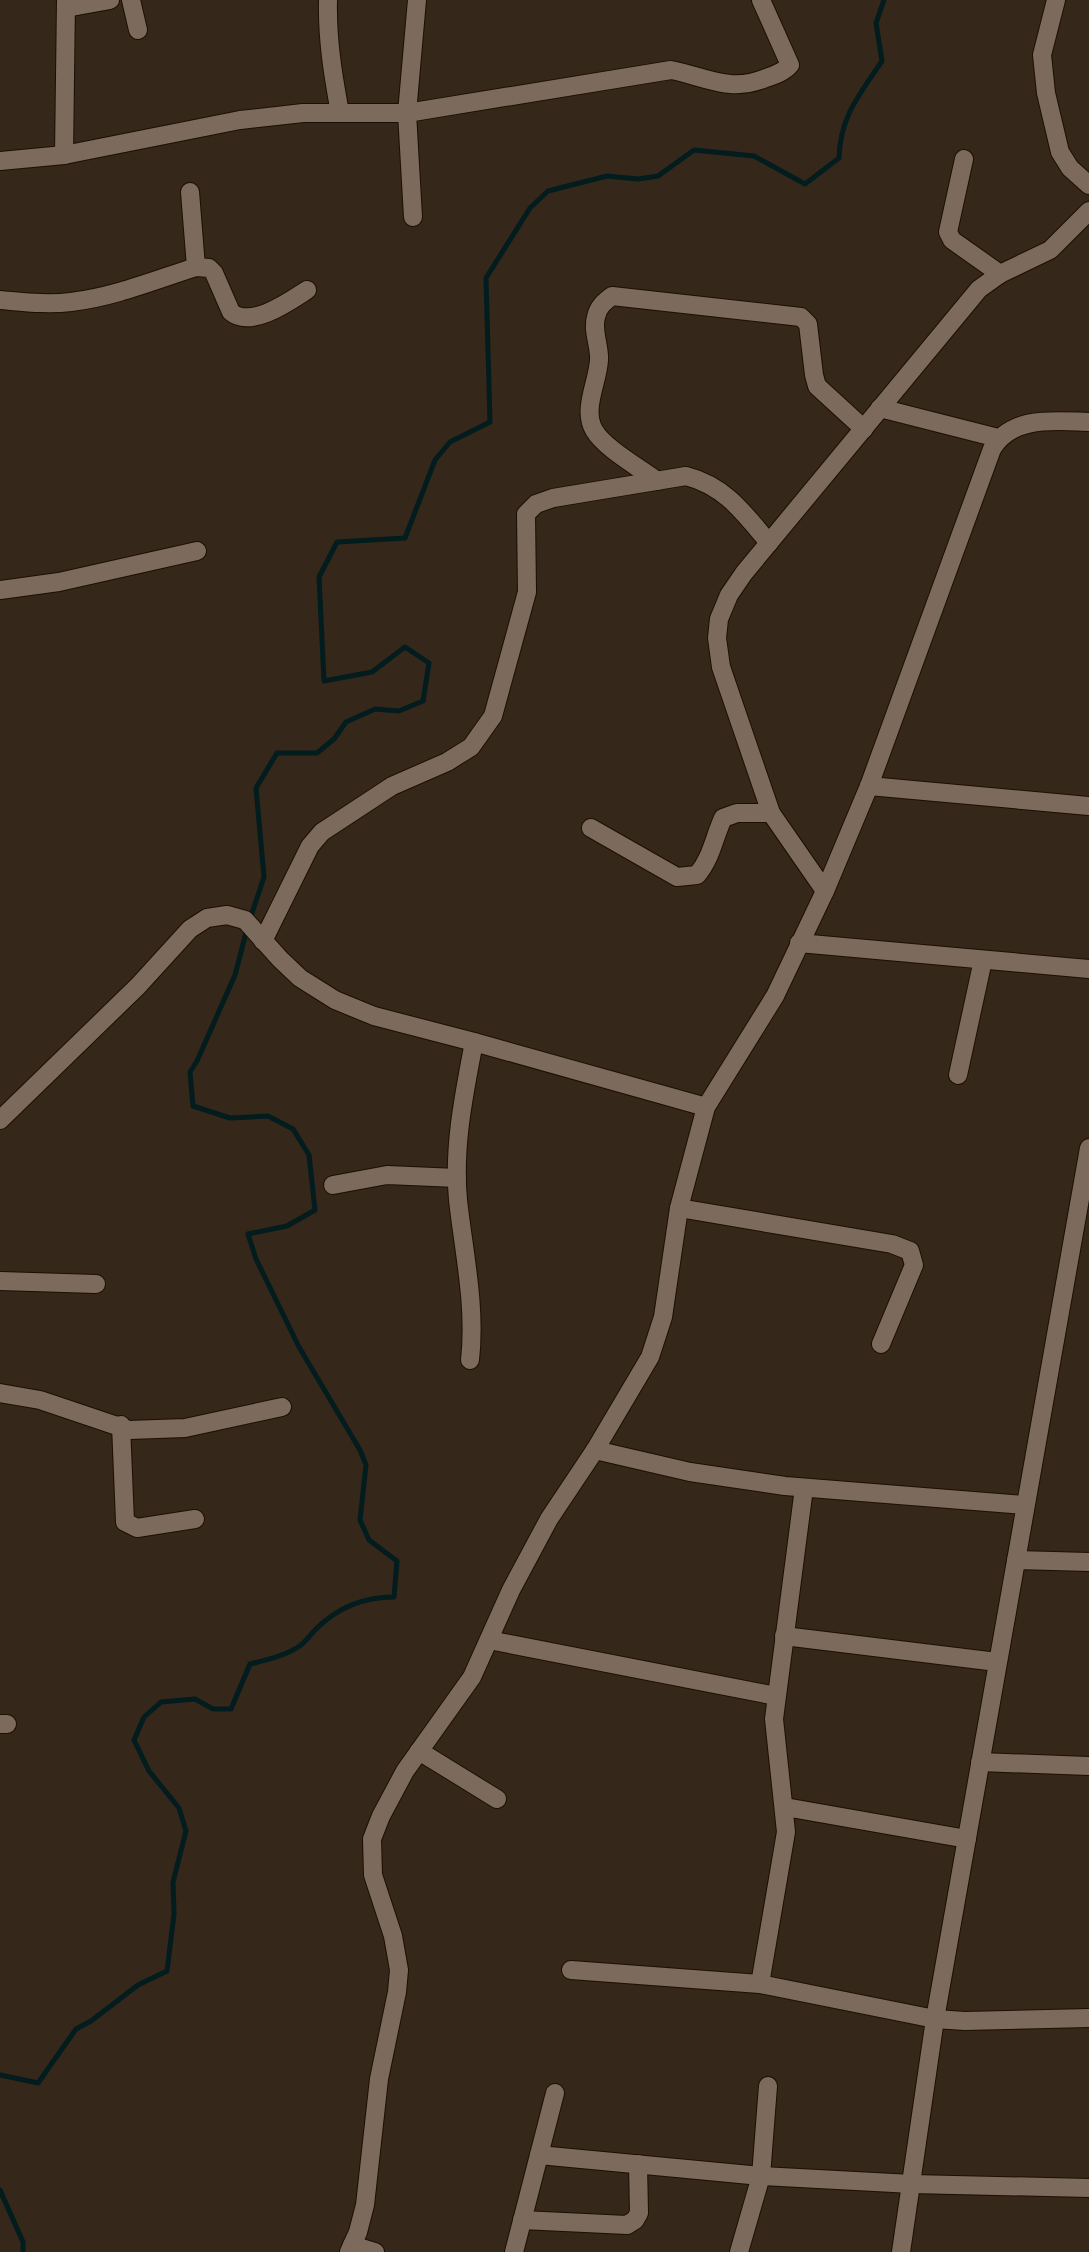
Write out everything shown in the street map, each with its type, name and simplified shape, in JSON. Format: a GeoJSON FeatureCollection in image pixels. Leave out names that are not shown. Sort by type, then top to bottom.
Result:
{"type":"FeatureCollection","features":[{"type":"Feature","properties":{"kind":"street"},"geometry":{"type":"LineString","coordinates":[[64,155],[66,4],[110,0]]}},
{"type":"Feature","properties":{"kind":"street"},"geometry":{"type":"LineString","coordinates":[[131,0],[138,30]]}},
{"type":"Feature","properties":{"kind":"street"},"geometry":{"type":"LineString","coordinates":[[328,0],[330,60],[340,113]]}},
{"type":"Feature","properties":{"kind":"street"},"geometry":{"type":"LineString","coordinates":[[413,217],[407,113],[417,0]]}},
{"type":"Feature","properties":{"kind":"street"},"geometry":{"type":"LineString","coordinates":[[0,161],[64,155],[240,120],[303,113],[407,113],[671,70],[728,85],[752,84],[786,70],[790,65],[761,0]]}},
{"type":"Feature","properties":{"kind":"street"},"geometry":{"type":"LineString","coordinates":[[1056,0],[1042,55],[1045,93],[1060,152],[1070,168],[1089,185]]}},
{"type":"Feature","properties":{"kind":"street"},"geometry":{"type":"LineString","coordinates":[[964,159],[948,232],[952,240],[1000,274]]}},
{"type":"Feature","properties":{"kind":"street"},"geometry":{"type":"LineString","coordinates":[[190,192],[196,267]]}},
{"type":"Feature","properties":{"kind":"street"},"geometry":{"type":"LineString","coordinates":[[825,891],[771,813],[727,690],[718,654],[719,619],[729,596],[769,543],[979,289],[1000,274],[1050,250],[1089,211]]}},
{"type":"Feature","properties":{"kind":"street"},"geometry":{"type":"LineString","coordinates":[[0,300],[40,304],[70,302],[116,294],[196,267],[209,268],[214,273],[235,316],[253,317],[274,311],[307,290]]}},
{"type":"Feature","properties":{"kind":"street"},"geometry":{"type":"LineString","coordinates":[[657,481],[604,442],[592,428],[589,413],[599,360],[596,316],[601,304],[612,296],[801,317],[808,324],[817,386],[864,429]]}},
{"type":"Feature","properties":{"kind":"street"},"geometry":{"type":"LineString","coordinates":[[880,408],[998,438]]}},
{"type":"Feature","properties":{"kind":"street"},"geometry":{"type":"LineString","coordinates":[[375,2252],[351,2248],[365,2205],[379,2079],[399,1970],[393,1936],[373,1875],[372,1839],[398,1782],[466,1687],[531,1550],[650,1357],[657,1340],[667,1294],[679,1208],[706,1107],[775,996],[825,891],[869,786],[992,449],[998,438],[1022,425],[1041,421],[1089,422]]}},
{"type":"Feature","properties":{"kind":"street"},"geometry":{"type":"LineString","coordinates":[[263,941],[310,846],[322,832],[392,786],[447,762],[471,747],[493,716],[527,592],[526,514],[536,504],[553,498],[686,476],[705,481],[739,508],[769,543]]}},
{"type":"Feature","properties":{"kind":"street"},"geometry":{"type":"LineString","coordinates":[[0,590],[59,582],[197,551]]}},
{"type":"Feature","properties":{"kind":"street"},"geometry":{"type":"LineString","coordinates":[[869,786],[1089,806]]}},
{"type":"Feature","properties":{"kind":"street"},"geometry":{"type":"LineString","coordinates":[[591,828],[677,877],[697,875],[707,863],[723,818],[737,813],[771,813]]}},
{"type":"Feature","properties":{"kind":"street"},"geometry":{"type":"LineString","coordinates":[[0,1120],[138,986],[190,929],[207,918],[227,915],[245,920],[300,978],[335,1000],[387,1020],[706,1107]]}},
{"type":"Feature","properties":{"kind":"street"},"geometry":{"type":"LineString","coordinates":[[799,943],[1089,970]]}},
{"type":"Feature","properties":{"kind":"street"},"geometry":{"type":"LineString","coordinates":[[958,1075],[983,960]]}},
{"type":"Feature","properties":{"kind":"street"},"geometry":{"type":"LineString","coordinates":[[470,1360],[472,1313],[457,1178],[461,1112],[474,1042]]}},
{"type":"Feature","properties":{"kind":"street"},"geometry":{"type":"LineString","coordinates":[[901,2252],[934,2019],[1089,1148]]}},
{"type":"Feature","properties":{"kind":"street"},"geometry":{"type":"LineString","coordinates":[[333,1185],[387,1175],[457,1178]]}},
{"type":"Feature","properties":{"kind":"street"},"geometry":{"type":"LineString","coordinates":[[679,1208],[892,1244],[911,1251],[914,1265],[881,1344]]}},
{"type":"Feature","properties":{"kind":"street"},"geometry":{"type":"LineString","coordinates":[[0,1280],[96,1284]]}},
{"type":"Feature","properties":{"kind":"street"},"geometry":{"type":"LineString","coordinates":[[0,1393],[40,1400],[130,1430],[185,1428],[282,1407]]}},
{"type":"Feature","properties":{"kind":"street"},"geometry":{"type":"LineString","coordinates":[[121,1425],[125,1522],[137,1528],[195,1519]]}},
{"type":"Feature","properties":{"kind":"street"},"geometry":{"type":"LineString","coordinates":[[595,1450],[690,1472],[804,1488],[1025,1505]]}},
{"type":"Feature","properties":{"kind":"street"},"geometry":{"type":"LineString","coordinates":[[761,1984],[786,1832],[775,1733],[776,1696],[804,1488]]}},
{"type":"Feature","properties":{"kind":"street"},"geometry":{"type":"LineString","coordinates":[[1016,1560],[1089,1562]]}},
{"type":"Feature","properties":{"kind":"street"},"geometry":{"type":"LineString","coordinates":[[784,1636],[997,1662]]}},
{"type":"Feature","properties":{"kind":"street"},"geometry":{"type":"LineString","coordinates":[[489,1640],[776,1696]]}},
{"type":"Feature","properties":{"kind":"street"},"geometry":{"type":"LineString","coordinates":[[419,1751],[497,1799]]}},
{"type":"Feature","properties":{"kind":"street"},"geometry":{"type":"LineString","coordinates":[[980,1762],[1089,1766]]}},
{"type":"Feature","properties":{"kind":"street"},"geometry":{"type":"LineString","coordinates":[[785,1807],[967,1839]]}},
{"type":"Feature","properties":{"kind":"street"},"geometry":{"type":"LineString","coordinates":[[571,1970],[761,1984],[934,2019],[965,2021],[1089,2018]]}},
{"type":"Feature","properties":{"kind":"street"},"geometry":{"type":"LineString","coordinates":[[739,2252],[761,2176],[768,2086]]}},
{"type":"Feature","properties":{"kind":"street"},"geometry":{"type":"LineString","coordinates":[[514,2252],[555,2094]]}},
{"type":"Feature","properties":{"kind":"street"},"geometry":{"type":"LineString","coordinates":[[539,2155],[761,2176],[1089,2188]]}},
{"type":"Feature","properties":{"kind":"street"},"geometry":{"type":"LineString","coordinates":[[522,2220],[627,2225],[635,2220],[639,2213],[638,2164]]}},
{"type":"Feature","properties":{"kind":"waterway"},"geometry":{"type":"LineString","coordinates":[[250,919],[264,877],[256,788],[277,753],[317,753],[334,739],[346,722],[375,709],[399,711],[423,701],[429,663],[405,647],[372,672],[324,681],[319,577],[337,542],[405,538],[435,460],[450,442],[490,422],[486,278],[530,208],[548,191],[607,176],[638,179],[658,176],[694,150],[754,156],[805,184],[839,158],[847,118],[882,61],[876,23],[884,0]]}},
{"type":"Feature","properties":{"kind":"waterway"},"geometry":{"type":"LineString","coordinates":[[0,2075],[38,2083],[76,2029],[91,2021],[138,1985],[167,1971],[174,1914],[173,1882],[186,1831],[179,1808],[149,1771],[134,1740],[144,1717],[161,1702],[195,1699],[213,1709],[231,1709],[250,1664],[295,1649],[324,1621],[342,1609],[361,1601],[394,1597],[397,1561],[369,1540],[360,1520],[366,1465],[360,1450],[299,1347],[256,1259],[248,1234],[287,1226],[315,1210],[309,1155],[293,1129],[268,1116],[230,1118],[193,1106],[190,1072],[235,975],[247,929]]}},
{"type":"Feature","properties":{"kind":"waterway"},"geometry":{"type":"LineString","coordinates":[[0,2190],[23,2242],[23,2252]]}}]}
